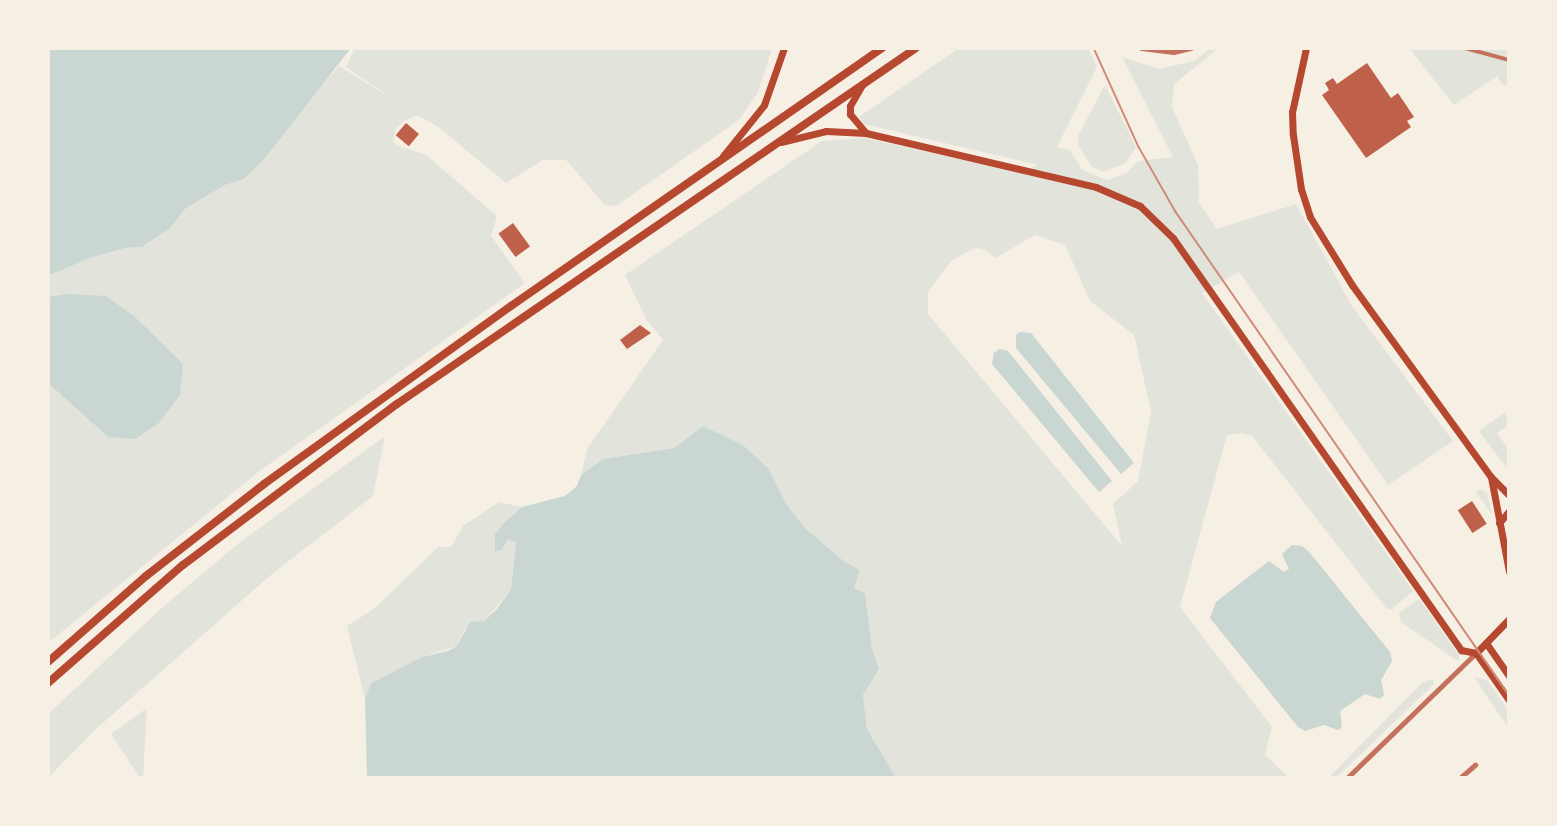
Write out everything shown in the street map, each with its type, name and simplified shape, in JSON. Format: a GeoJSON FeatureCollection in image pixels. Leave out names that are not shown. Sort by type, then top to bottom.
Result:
{"type":"FeatureCollection","features":[{"type":"Feature","properties":{"kind":"main road"},"geometry":{"type":"LineString","coordinates":[[715,165],[752,124],[764,105],[784,48]]}},
{"type":"Feature","properties":{"kind":"main road"},"geometry":{"type":"LineString","coordinates":[[48,662],[146,576],[264,484],[882,48]]}},
{"type":"Feature","properties":{"kind":"main road"},"geometry":{"type":"LineString","coordinates":[[48,683],[154,588],[272,495],[397,404],[916,48]]}},
{"type":"Feature","properties":{"kind":"main road"},"geometry":{"type":"LineString","coordinates":[[1306,48],[1292,112],[1301,189],[1310,217],[1352,285],[1491,477],[1509,495]]}},
{"type":"Feature","properties":{"kind":"main road"},"geometry":{"type":"LineString","coordinates":[[862,85],[850,106],[850,114],[866,133]]}},
{"type":"Feature","properties":{"kind":"main road"},"geometry":{"type":"LineString","coordinates":[[779,143],[826,131],[866,133],[1096,187],[1118,195],[1152,216],[1173,238],[1461,650],[1476,653],[1509,700]]}},
{"type":"Feature","properties":{"kind":"main road"},"geometry":{"type":"LineString","coordinates":[[1491,477],[1509,571]]}},
{"type":"Feature","properties":{"kind":"main road"},"geometry":{"type":"LineString","coordinates":[[1499,523],[1509,511]]}},
{"type":"Feature","properties":{"kind":"main road"},"geometry":{"type":"LineString","coordinates":[[1476,653],[1509,619]]}},
{"type":"Feature","properties":{"kind":"main road"},"geometry":{"type":"LineString","coordinates":[[1486,643],[1509,676]]}},
{"type":"Feature","properties":{"kind":"street"},"geometry":{"type":"LineString","coordinates":[[1142,48],[1174,52],[1192,48]]}},
{"type":"Feature","properties":{"kind":"street"},"geometry":{"type":"LineString","coordinates":[[1465,48],[1509,60]]}},
{"type":"Feature","properties":{"kind":"street"},"geometry":{"type":"LineString","coordinates":[[1347,778],[1476,653]]}},
{"type":"Feature","properties":{"kind":"street"},"geometry":{"type":"LineString","coordinates":[[1460,778],[1475,765]]}},
{"type":"Feature","properties":{"kind":"shaded area"},"geometry":{"type":"Polygon","coordinates":[[[48,48],[351,48],[265,158],[244,179],[225,185],[186,208],[170,228],[142,247],[125,248],[90,258],[48,276],[48,48]]]}},
{"type":"Feature","properties":{"kind":"shaded area"},"geometry":{"type":"Polygon","coordinates":[[[355,48],[772,48],[758,92],[739,120],[616,206],[605,205],[566,160],[543,160],[506,183],[437,126],[417,115],[404,121],[396,128],[393,141],[398,146],[425,154],[497,216],[491,236],[525,283],[261,470],[48,643],[48,383],[108,437],[106,296],[48,297],[48,276],[90,258],[125,248],[142,247],[170,228],[186,208],[225,185],[244,179],[265,158],[299,111],[339,66],[397,102],[346,67],[355,48]]]}},
{"type":"Feature","properties":{"kind":"shaded area"},"geometry":{"type":"Polygon","coordinates":[[[959,48],[1088,48],[1097,67],[1057,147],[1070,150],[1082,170],[1107,180],[1127,173],[1138,161],[1173,157],[1122,57],[1159,69],[1194,61],[1211,48],[1219,48],[1174,84],[1172,107],[1198,165],[1199,203],[1217,229],[1296,204],[1352,306],[1453,441],[1388,485],[1239,272],[1202,293],[1413,591],[1392,609],[1387,609],[1253,437],[1242,433],[1227,435],[1180,607],[1272,727],[1265,755],[1289,778],[896,778],[867,729],[863,694],[879,669],[872,649],[865,593],[854,588],[846,563],[806,529],[787,505],[768,468],[743,445],[703,426],[674,448],[603,459],[581,475],[587,449],[663,340],[646,319],[625,275],[822,141],[865,138],[1020,173],[1038,165],[864,124],[859,117],[959,48]],[[1035,235],[995,258],[986,250],[975,248],[951,261],[928,292],[928,314],[1122,546],[1113,504],[1138,481],[1151,411],[1134,335],[1090,301],[1065,245],[1035,235]]]}},
{"type":"Feature","properties":{"kind":"shaded area"},"geometry":{"type":"Polygon","coordinates":[[[1409,48],[1509,48],[1509,83],[1504,86],[1497,76],[1454,105],[1409,48]]]}},
{"type":"Feature","properties":{"kind":"shaded area"},"geometry":{"type":"Polygon","coordinates":[[[1105,85],[1136,147],[1126,163],[1103,172],[1092,167],[1078,145],[1079,134],[1105,85]]]}},
{"type":"Feature","properties":{"kind":"shaded area"},"geometry":{"type":"Polygon","coordinates":[[[68,294],[106,296],[134,316],[183,364],[180,395],[159,423],[135,439],[108,437],[48,383],[48,297],[68,294]]]}},
{"type":"Feature","properties":{"kind":"shaded area"},"geometry":{"type":"Polygon","coordinates":[[[1020,332],[1031,333],[1134,463],[1121,474],[1016,348],[1016,335],[1020,332]]]}},
{"type":"Feature","properties":{"kind":"shaded area"},"geometry":{"type":"Polygon","coordinates":[[[999,349],[1008,351],[1112,481],[1099,492],[992,364],[994,353],[999,349]]]}},
{"type":"Feature","properties":{"kind":"shaded area"},"geometry":{"type":"Polygon","coordinates":[[[1505,412],[1509,425],[1497,433],[1509,450],[1509,471],[1479,431],[1505,412]]]}},
{"type":"Feature","properties":{"kind":"shaded area"},"geometry":{"type":"Polygon","coordinates":[[[703,426],[743,445],[768,468],[787,505],[806,529],[846,563],[860,570],[854,588],[865,593],[872,649],[879,669],[863,695],[867,729],[896,778],[367,778],[365,699],[371,683],[422,657],[448,651],[457,646],[470,622],[484,621],[497,609],[511,590],[516,543],[508,539],[502,550],[495,551],[495,534],[504,523],[522,507],[565,496],[577,486],[581,475],[603,459],[674,448],[703,426]]]}},
{"type":"Feature","properties":{"kind":"shaded area"},"geometry":{"type":"Polygon","coordinates":[[[385,436],[373,496],[272,574],[95,730],[48,778],[48,714],[164,606],[239,543],[385,436]]]}},
{"type":"Feature","properties":{"kind":"shaded area"},"geometry":{"type":"Polygon","coordinates":[[[1480,489],[1487,492],[1492,515],[1476,492],[1480,489]]]}},
{"type":"Feature","properties":{"kind":"shaded area"},"geometry":{"type":"Polygon","coordinates":[[[499,502],[522,507],[504,523],[502,550],[508,539],[516,543],[511,590],[484,621],[464,630],[457,646],[422,657],[371,683],[365,699],[347,626],[375,608],[438,547],[451,547],[463,526],[499,502]]]}},
{"type":"Feature","properties":{"kind":"shaded area"},"geometry":{"type":"Polygon","coordinates":[[[1292,545],[1302,546],[1310,553],[1390,652],[1392,661],[1381,680],[1384,695],[1380,699],[1365,694],[1340,711],[1342,727],[1338,730],[1324,725],[1305,731],[1298,727],[1210,618],[1216,602],[1269,561],[1284,572],[1289,569],[1282,554],[1292,545]]]}},
{"type":"Feature","properties":{"kind":"shaded area"},"geometry":{"type":"Polygon","coordinates":[[[1419,599],[1459,655],[1459,662],[1401,622],[1399,613],[1419,599]]]}},
{"type":"Feature","properties":{"kind":"shaded area"},"geometry":{"type":"Polygon","coordinates":[[[1474,677],[1487,680],[1509,711],[1509,729],[1474,677]]]}},
{"type":"Feature","properties":{"kind":"shaded area"},"geometry":{"type":"Polygon","coordinates":[[[1433,679],[1434,684],[1336,778],[1328,778],[1422,683],[1433,679]]]}},
{"type":"Feature","properties":{"kind":"shaded area"},"geometry":{"type":"Polygon","coordinates":[[[147,708],[143,778],[140,778],[111,734],[147,708]]]}},
{"type":"Feature","properties":{"kind":"building"},"geometry":{"type":"Polygon","coordinates":[[[1367,63],[1391,98],[1398,93],[1414,117],[1407,121],[1411,127],[1366,158],[1322,95],[1329,90],[1325,83],[1333,78],[1337,84],[1367,63]]]}},
{"type":"Feature","properties":{"kind":"building"},"geometry":{"type":"Polygon","coordinates":[[[406,123],[419,134],[409,146],[396,135],[406,123]]]}},
{"type":"Feature","properties":{"kind":"building"},"geometry":{"type":"Polygon","coordinates":[[[513,223],[530,246],[515,257],[498,234],[513,223]]]}},
{"type":"Feature","properties":{"kind":"building"},"geometry":{"type":"Polygon","coordinates":[[[640,325],[651,333],[627,349],[620,340],[640,325]]]}},
{"type":"Feature","properties":{"kind":"building"},"geometry":{"type":"Polygon","coordinates":[[[1472,501],[1487,524],[1472,533],[1458,510],[1472,501]]]}},
{"type":"Feature","properties":{"kind":"tram line"},"geometry":{"type":"LineString","coordinates":[[1094,48],[1139,147],[1176,212],[1509,695]]}}]}
